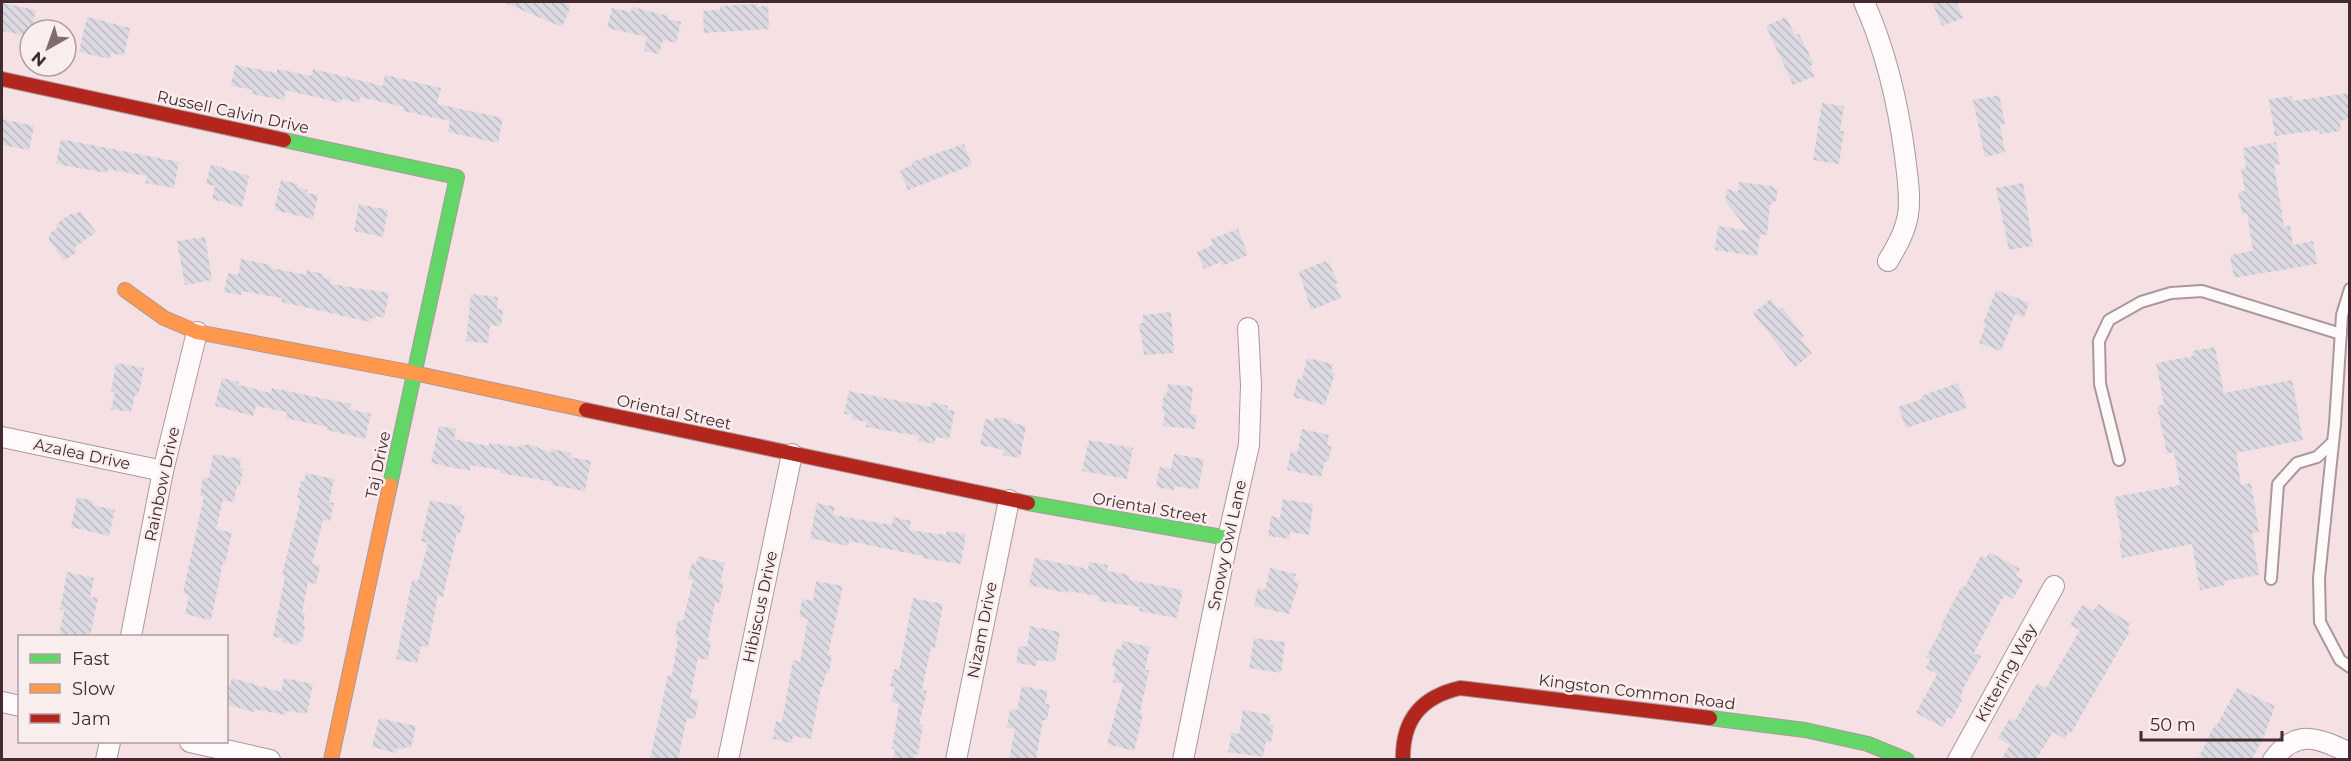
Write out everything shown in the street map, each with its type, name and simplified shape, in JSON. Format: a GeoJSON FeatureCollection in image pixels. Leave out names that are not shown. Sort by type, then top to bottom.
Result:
{"type":"FeatureCollection","features":[{"type":"Feature","properties":{"kind":"street"},"geometry":{"type":"LineString","coordinates":[[1864,2],[1877,31],[1899,109],[1908,183],[1908,216],[1900,241],[1888,261]]}},
{"type":"Feature","properties":{"kind":"street","name":"Russell Calvin Drive"},"geometry":{"type":"LineString","coordinates":[[2,79],[457,177]]}},
{"type":"Feature","properties":{"kind":"street","name":"Taj Drive"},"geometry":{"type":"LineString","coordinates":[[331,759],[457,177]]}},
{"type":"Feature","properties":{"kind":"street","name":"Oriental Street"},"geometry":{"type":"LineString","coordinates":[[125,290],[164,318],[197,332],[414,373],[1009,500],[1228,538]]}},
{"type":"Feature","properties":{"kind":"street","name":"Snowy Owl Lane"},"geometry":{"type":"LineString","coordinates":[[1183,759],[1249,445],[1251,385],[1248,328]]}},
{"type":"Feature","properties":{"kind":"street","name":"Rainbow Drive"},"geometry":{"type":"LineString","coordinates":[[131,635],[163,471],[197,332]]}},
{"type":"Feature","properties":{"kind":"street","name":"Azalea Drive"},"geometry":{"type":"LineString","coordinates":[[2,437],[163,471]]}},
{"type":"Feature","properties":{"kind":"street","name":"Hibiscus Drive"},"geometry":{"type":"LineString","coordinates":[[728,759],[792,454]]}},
{"type":"Feature","properties":{"kind":"street","name":"Nizam Drive"},"geometry":{"type":"LineString","coordinates":[[956,759],[1009,500]]}},
{"type":"Feature","properties":{"kind":"street","name":"Kittering Way"},"geometry":{"type":"LineString","coordinates":[[1958,759],[2054,586]]}},
{"type":"Feature","properties":{"kind":"street","name":"Kingston Common Road"},"geometry":{"type":"LineString","coordinates":[[1403,759],[1404,735],[1418,709],[1433,697],[1460,688],[1805,730],[1868,744],[1907,759]]}},
{"type":"Feature","properties":{"kind":"street"},"geometry":{"type":"LineString","coordinates":[[2,702],[18,706]]}},
{"type":"Feature","properties":{"kind":"street"},"geometry":{"type":"LineString","coordinates":[[2273,759],[2290,742],[2305,738],[2335,746],[2349,753]]}},
{"type":"Feature","properties":{"kind":"street"},"geometry":{"type":"LineString","coordinates":[[106,759],[110,743]]}},
{"type":"Feature","properties":{"kind":"street"},"geometry":{"type":"LineString","coordinates":[[199,743],[270,759]]}},
{"type":"Feature","properties":{"kind":"lane"},"geometry":{"type":"LineString","coordinates":[[2349,289],[2342,315],[2333,442],[2319,578],[2320,622],[2340,660],[2349,668]]}},
{"type":"Feature","properties":{"kind":"lane"},"geometry":{"type":"LineString","coordinates":[[2119,460],[2100,384],[2099,341],[2109,320],[2141,302],[2170,293],[2202,291],[2341,334]]}},
{"type":"Feature","properties":{"kind":"lane"},"geometry":{"type":"LineString","coordinates":[[2271,579],[2278,484],[2297,463],[2317,457],[2333,442]]}},
{"type":"Feature","properties":{"kind":"building"},"geometry":{"type":"Polygon","coordinates":[[[503,2],[562,2],[571,6],[562,27],[503,2]]]}},
{"type":"Feature","properties":{"kind":"building"},"geometry":{"type":"Polygon","coordinates":[[[1932,2],[1956,2],[1963,18],[1942,26],[1932,2]]]}},
{"type":"Feature","properties":{"kind":"building"},"geometry":{"type":"Polygon","coordinates":[[[2,3],[36,10],[34,18],[18,18],[18,34],[2,31],[2,3]]]}},
{"type":"Feature","properties":{"kind":"building"},"geometry":{"type":"Polygon","coordinates":[[[757,4],[757,7],[768,6],[769,29],[704,33],[703,11],[720,10],[720,6],[757,4]]]}},
{"type":"Feature","properties":{"kind":"building"},"geometry":{"type":"Polygon","coordinates":[[[632,7],[668,16],[667,19],[681,22],[676,43],[663,40],[659,54],[644,51],[647,37],[607,28],[612,8],[631,12],[632,7]]]}},
{"type":"Feature","properties":{"kind":"building"},"geometry":{"type":"Polygon","coordinates":[[[87,17],[130,28],[124,56],[111,53],[110,59],[79,52],[87,17]]]}},
{"type":"Feature","properties":{"kind":"building"},"geometry":{"type":"Polygon","coordinates":[[[1786,17],[1795,35],[1799,34],[1814,64],[1810,66],[1815,76],[1793,85],[1766,26],[1786,17]]]}},
{"type":"Feature","properties":{"kind":"building"},"geometry":{"type":"Polygon","coordinates":[[[235,65],[277,73],[277,69],[311,76],[313,69],[383,86],[385,75],[441,88],[437,104],[503,118],[498,143],[448,132],[450,121],[403,111],[404,107],[360,97],[359,103],[342,99],[341,103],[286,90],[284,100],[252,94],[253,90],[231,86],[235,65]]]}},
{"type":"Feature","properties":{"kind":"building"},"geometry":{"type":"Polygon","coordinates":[[[2349,93],[2349,119],[2340,121],[2341,131],[2320,134],[2319,130],[2275,136],[2269,99],[2292,96],[2293,101],[2349,93]]]}},
{"type":"Feature","properties":{"kind":"building"},"geometry":{"type":"Polygon","coordinates":[[[1999,95],[2005,124],[2000,125],[2005,152],[1985,157],[1973,100],[1999,95]]]}},
{"type":"Feature","properties":{"kind":"building"},"geometry":{"type":"Polygon","coordinates":[[[1822,103],[1844,106],[1840,131],[1844,131],[1839,164],[1813,160],[1822,103]]]}},
{"type":"Feature","properties":{"kind":"building"},"geometry":{"type":"Polygon","coordinates":[[[2,119],[34,126],[29,150],[2,145],[2,119]]]}},
{"type":"Feature","properties":{"kind":"building"},"geometry":{"type":"Polygon","coordinates":[[[61,139],[179,162],[174,188],[145,183],[147,176],[108,169],[107,173],[56,164],[61,139]]]}},
{"type":"Feature","properties":{"kind":"building"},"geometry":{"type":"Polygon","coordinates":[[[2276,142],[2280,164],[2274,165],[2284,227],[2290,226],[2293,245],[2313,241],[2317,264],[2234,278],[2230,255],[2253,251],[2247,213],[2242,214],[2238,192],[2245,191],[2241,169],[2246,168],[2243,148],[2276,142]]]}},
{"type":"Feature","properties":{"kind":"building"},"geometry":{"type":"Polygon","coordinates":[[[964,144],[972,165],[908,190],[900,170],[913,165],[912,162],[964,144]]]}},
{"type":"Feature","properties":{"kind":"building"},"geometry":{"type":"Polygon","coordinates":[[[211,164],[249,176],[242,207],[212,199],[215,186],[206,184],[211,164]]]}},
{"type":"Feature","properties":{"kind":"building"},"geometry":{"type":"Polygon","coordinates":[[[281,180],[298,184],[297,187],[308,190],[307,193],[318,195],[313,219],[274,210],[281,180]]]}},
{"type":"Feature","properties":{"kind":"building"},"geometry":{"type":"Polygon","coordinates":[[[1739,182],[1771,186],[1777,191],[1777,200],[1770,205],[1767,235],[1760,234],[1757,256],[1715,250],[1718,226],[1749,231],[1725,201],[1727,189],[1738,192],[1739,182]]]}},
{"type":"Feature","properties":{"kind":"building"},"geometry":{"type":"Polygon","coordinates":[[[2023,183],[2033,246],[2009,250],[1996,188],[2023,183]]]}},
{"type":"Feature","properties":{"kind":"building"},"geometry":{"type":"Polygon","coordinates":[[[359,204],[388,210],[383,237],[354,231],[359,204]]]}},
{"type":"Feature","properties":{"kind":"building"},"geometry":{"type":"Polygon","coordinates":[[[80,211],[96,232],[74,248],[77,252],[64,261],[49,240],[49,234],[58,227],[56,224],[72,213],[74,215],[80,211]]]}},
{"type":"Feature","properties":{"kind":"building"},"geometry":{"type":"Polygon","coordinates":[[[1238,229],[1248,255],[1222,266],[1221,262],[1204,269],[1197,252],[1213,245],[1211,239],[1238,229]]]}},
{"type":"Feature","properties":{"kind":"building"},"geometry":{"type":"Polygon","coordinates":[[[205,237],[212,280],[185,285],[177,241],[205,237]]]}},
{"type":"Feature","properties":{"kind":"building"},"geometry":{"type":"Polygon","coordinates":[[[241,259],[306,275],[307,270],[323,274],[322,277],[331,279],[330,284],[389,293],[384,318],[376,316],[375,319],[371,318],[370,322],[282,302],[282,298],[241,291],[241,295],[224,292],[228,273],[238,275],[241,259]]]}},
{"type":"Feature","properties":{"kind":"building"},"geometry":{"type":"Polygon","coordinates":[[[1325,261],[1329,262],[1338,283],[1335,284],[1341,298],[1311,310],[1299,272],[1325,261]]]}},
{"type":"Feature","properties":{"kind":"building"},"geometry":{"type":"Polygon","coordinates":[[[1996,290],[2029,303],[2024,317],[2015,314],[2001,351],[1979,343],[1986,325],[1983,324],[1996,290]]]}},
{"type":"Feature","properties":{"kind":"building"},"geometry":{"type":"Polygon","coordinates":[[[471,294],[498,297],[497,309],[503,310],[501,326],[490,325],[488,343],[466,341],[471,294]]]}},
{"type":"Feature","properties":{"kind":"building"},"geometry":{"type":"Polygon","coordinates":[[[1771,299],[1778,309],[1782,307],[1804,336],[1801,339],[1812,353],[1795,367],[1753,313],[1771,299]]]}},
{"type":"Feature","properties":{"kind":"building"},"geometry":{"type":"Polygon","coordinates":[[[1171,312],[1174,353],[1144,355],[1139,324],[1143,323],[1143,315],[1171,312]]]}},
{"type":"Feature","properties":{"kind":"building"},"geometry":{"type":"Polygon","coordinates":[[[2215,347],[2224,393],[2292,380],[2303,440],[2236,453],[2241,485],[2251,483],[2259,532],[2252,533],[2259,575],[2224,581],[2225,585],[2200,590],[2192,544],[2122,558],[2119,540],[2122,540],[2114,497],[2180,485],[2174,452],[2167,454],[2157,406],[2164,404],[2156,363],[2193,356],[2192,351],[2215,347]]]}},
{"type":"Feature","properties":{"kind":"building"},"geometry":{"type":"Polygon","coordinates":[[[1307,358],[1333,364],[1331,372],[1335,373],[1325,405],[1293,397],[1298,378],[1302,379],[1307,358]]]}},
{"type":"Feature","properties":{"kind":"building"},"geometry":{"type":"Polygon","coordinates":[[[116,363],[144,368],[138,396],[135,395],[131,412],[111,409],[115,392],[111,391],[116,363]]]}},
{"type":"Feature","properties":{"kind":"building"},"geometry":{"type":"Polygon","coordinates":[[[222,378],[239,382],[238,385],[271,393],[272,388],[351,404],[350,409],[371,414],[365,439],[327,430],[328,427],[286,418],[287,412],[256,406],[253,416],[215,406],[222,378]]]}},
{"type":"Feature","properties":{"kind":"building"},"geometry":{"type":"Polygon","coordinates":[[[1958,383],[1967,408],[1906,428],[1898,407],[1958,383]]]}},
{"type":"Feature","properties":{"kind":"building"},"geometry":{"type":"Polygon","coordinates":[[[1168,384],[1193,387],[1190,414],[1197,415],[1195,429],[1163,426],[1164,393],[1167,394],[1168,384]]]}},
{"type":"Feature","properties":{"kind":"building"},"geometry":{"type":"Polygon","coordinates":[[[849,391],[930,407],[931,402],[948,406],[947,410],[955,411],[949,439],[936,437],[934,444],[918,441],[919,436],[866,427],[867,422],[852,419],[852,415],[844,414],[849,391]]]}},
{"type":"Feature","properties":{"kind":"building"},"geometry":{"type":"Polygon","coordinates":[[[995,417],[1012,420],[1012,423],[1026,426],[1020,458],[1003,455],[1004,450],[980,445],[985,419],[994,421],[995,417]]]}},
{"type":"Feature","properties":{"kind":"building"},"geometry":{"type":"Polygon","coordinates":[[[439,426],[456,429],[454,439],[489,446],[489,443],[517,447],[529,444],[551,453],[552,449],[571,453],[570,457],[591,461],[585,491],[552,485],[553,482],[500,473],[500,470],[471,465],[470,471],[431,463],[439,426]]]}},
{"type":"Feature","properties":{"kind":"building"},"geometry":{"type":"Polygon","coordinates":[[[1302,429],[1329,435],[1327,445],[1332,446],[1321,477],[1287,470],[1291,451],[1297,453],[1302,429]]]}},
{"type":"Feature","properties":{"kind":"building"},"geometry":{"type":"Polygon","coordinates":[[[1089,440],[1133,448],[1127,479],[1082,471],[1089,440]]]}},
{"type":"Feature","properties":{"kind":"building"},"geometry":{"type":"Polygon","coordinates":[[[213,454],[241,459],[240,468],[243,468],[234,502],[223,500],[216,529],[232,533],[225,563],[223,562],[211,620],[185,614],[189,595],[183,593],[204,496],[200,496],[203,477],[209,478],[213,454]]]}},
{"type":"Feature","properties":{"kind":"building"},"geometry":{"type":"Polygon","coordinates":[[[1174,454],[1204,459],[1198,490],[1175,486],[1174,490],[1156,487],[1159,467],[1171,469],[1174,454]]]}},
{"type":"Feature","properties":{"kind":"building"},"geometry":{"type":"Polygon","coordinates":[[[306,473],[334,479],[329,502],[334,503],[330,521],[323,520],[312,564],[320,566],[316,584],[308,582],[302,613],[305,614],[303,626],[305,627],[302,642],[299,641],[298,645],[282,642],[283,639],[273,636],[285,576],[282,575],[301,499],[297,498],[301,481],[304,482],[306,473]]]}},
{"type":"Feature","properties":{"kind":"building"},"geometry":{"type":"Polygon","coordinates":[[[77,497],[94,501],[93,505],[115,510],[109,536],[71,527],[77,497]]]}},
{"type":"Feature","properties":{"kind":"building"},"geometry":{"type":"Polygon","coordinates":[[[1283,499],[1313,504],[1309,535],[1290,532],[1289,539],[1268,536],[1271,516],[1280,518],[1283,499]]]}},
{"type":"Feature","properties":{"kind":"building"},"geometry":{"type":"Polygon","coordinates":[[[430,500],[462,507],[460,514],[465,515],[460,534],[457,533],[443,597],[438,595],[428,647],[421,646],[417,663],[396,659],[412,580],[418,581],[428,543],[421,541],[430,500]]]}},
{"type":"Feature","properties":{"kind":"building"},"geometry":{"type":"Polygon","coordinates":[[[817,503],[835,507],[833,515],[892,525],[893,517],[911,521],[909,530],[946,535],[947,531],[966,534],[961,564],[922,558],[923,556],[849,541],[848,546],[810,538],[817,503]]]}},
{"type":"Feature","properties":{"kind":"building"},"geometry":{"type":"Polygon","coordinates":[[[1989,552],[2020,569],[2016,576],[2023,580],[2013,599],[2006,595],[2001,600],[1974,653],[1981,656],[1964,687],[1960,698],[1962,700],[1952,719],[1948,717],[1943,727],[1916,713],[1937,674],[1926,668],[1930,659],[1926,657],[1962,586],[1965,587],[1981,555],[1986,558],[1989,552]]]}},
{"type":"Feature","properties":{"kind":"building"},"geometry":{"type":"Polygon","coordinates":[[[698,556],[725,563],[720,583],[724,583],[719,603],[715,602],[708,640],[711,641],[708,660],[698,658],[690,699],[699,700],[695,719],[687,718],[678,759],[650,759],[668,675],[672,676],[678,637],[675,636],[678,620],[683,621],[693,580],[688,579],[692,563],[696,564],[698,556]]]}},
{"type":"Feature","properties":{"kind":"building"},"geometry":{"type":"Polygon","coordinates":[[[1035,558],[1088,569],[1089,562],[1108,565],[1107,571],[1130,575],[1129,580],[1183,590],[1177,618],[1139,611],[1140,607],[1099,601],[1099,596],[1068,591],[1067,593],[1029,585],[1035,558]]]}},
{"type":"Feature","properties":{"kind":"building"},"geometry":{"type":"Polygon","coordinates":[[[1270,568],[1296,574],[1294,582],[1299,583],[1289,614],[1254,606],[1258,588],[1265,590],[1270,568]]]}},
{"type":"Feature","properties":{"kind":"building"},"geometry":{"type":"Polygon","coordinates":[[[67,572],[94,578],[90,597],[98,598],[90,635],[59,635],[64,610],[60,610],[67,572]]]}},
{"type":"Feature","properties":{"kind":"building"},"geometry":{"type":"Polygon","coordinates":[[[816,581],[843,586],[828,655],[832,655],[829,673],[826,672],[823,687],[821,687],[811,739],[793,736],[792,743],[773,739],[776,721],[782,722],[793,660],[800,662],[808,619],[799,617],[802,599],[813,601],[816,581]]]}},
{"type":"Feature","properties":{"kind":"building"},"geometry":{"type":"Polygon","coordinates":[[[913,598],[943,604],[935,648],[931,647],[922,690],[927,691],[919,724],[923,725],[918,755],[915,754],[914,759],[893,759],[895,749],[892,749],[899,704],[891,702],[895,687],[890,686],[894,669],[899,670],[913,598]]]}},
{"type":"Feature","properties":{"kind":"building"},"geometry":{"type":"Polygon","coordinates":[[[2098,604],[2130,623],[2127,629],[2130,631],[2071,733],[2068,732],[2065,739],[2053,732],[2036,759],[2001,759],[2010,745],[1998,738],[2010,718],[2015,721],[2037,683],[2046,688],[2080,630],[2070,625],[2082,605],[2093,611],[2098,604]]]}},
{"type":"Feature","properties":{"kind":"building"},"geometry":{"type":"Polygon","coordinates":[[[1030,626],[1060,632],[1055,662],[1037,660],[1036,666],[1016,663],[1019,646],[1027,647],[1030,626]]]}},
{"type":"Feature","properties":{"kind":"building"},"geometry":{"type":"Polygon","coordinates":[[[1254,638],[1285,642],[1281,673],[1249,668],[1254,638]]]}},
{"type":"Feature","properties":{"kind":"building"},"geometry":{"type":"Polygon","coordinates":[[[1123,641],[1150,647],[1145,670],[1149,670],[1140,713],[1143,714],[1134,751],[1107,744],[1123,684],[1113,682],[1116,667],[1112,666],[1116,649],[1121,650],[1123,641]]]}},
{"type":"Feature","properties":{"kind":"building"},"geometry":{"type":"Polygon","coordinates":[[[232,678],[281,692],[284,678],[313,684],[307,714],[287,711],[286,715],[254,709],[254,712],[228,705],[228,686],[230,686],[232,678]]]}},
{"type":"Feature","properties":{"kind":"building"},"geometry":{"type":"Polygon","coordinates":[[[1022,686],[1048,691],[1045,704],[1050,704],[1047,720],[1043,720],[1036,759],[1009,759],[1015,729],[1007,728],[1010,709],[1017,710],[1022,686]]]}},
{"type":"Feature","properties":{"kind":"building"},"geometry":{"type":"Polygon","coordinates":[[[2237,688],[2275,706],[2263,739],[2252,759],[2198,759],[2215,724],[2217,725],[2237,688]]]}},
{"type":"Feature","properties":{"kind":"building"},"geometry":{"type":"Polygon","coordinates":[[[1243,710],[1271,715],[1269,724],[1274,725],[1271,743],[1266,742],[1263,757],[1228,752],[1232,732],[1239,734],[1243,710]]]}},
{"type":"Feature","properties":{"kind":"building"},"geometry":{"type":"Polygon","coordinates":[[[379,718],[416,726],[411,748],[403,747],[403,750],[397,748],[396,753],[372,747],[379,718]]]}},
{"type":"Feature","properties":{"kind":"traffic: fast"},"geometry":{"type":"LineString","coordinates":[[284,140],[457,177],[390,485]]}},
{"type":"Feature","properties":{"kind":"traffic: fast"},"geometry":{"type":"LineString","coordinates":[[1028,503],[1228,538]]}},
{"type":"Feature","properties":{"kind":"traffic: fast"},"geometry":{"type":"LineString","coordinates":[[1710,718],[1805,730],[1868,744],[1907,760]]}},
{"type":"Feature","properties":{"kind":"traffic: slow"},"geometry":{"type":"LineString","coordinates":[[125,290],[164,318],[197,332],[414,373],[586,410]]}},
{"type":"Feature","properties":{"kind":"traffic: slow"},"geometry":{"type":"LineString","coordinates":[[331,760],[390,485]]}},
{"type":"Feature","properties":{"kind":"traffic: jam"},"geometry":{"type":"LineString","coordinates":[[2,79],[284,140]]}},
{"type":"Feature","properties":{"kind":"traffic: jam"},"geometry":{"type":"LineString","coordinates":[[586,410],[1028,503]]}},
{"type":"Feature","properties":{"kind":"traffic: jam"},"geometry":{"type":"LineString","coordinates":[[1403,760],[1406,733],[1416,712],[1434,697],[1460,688],[1710,718]]}}]}
